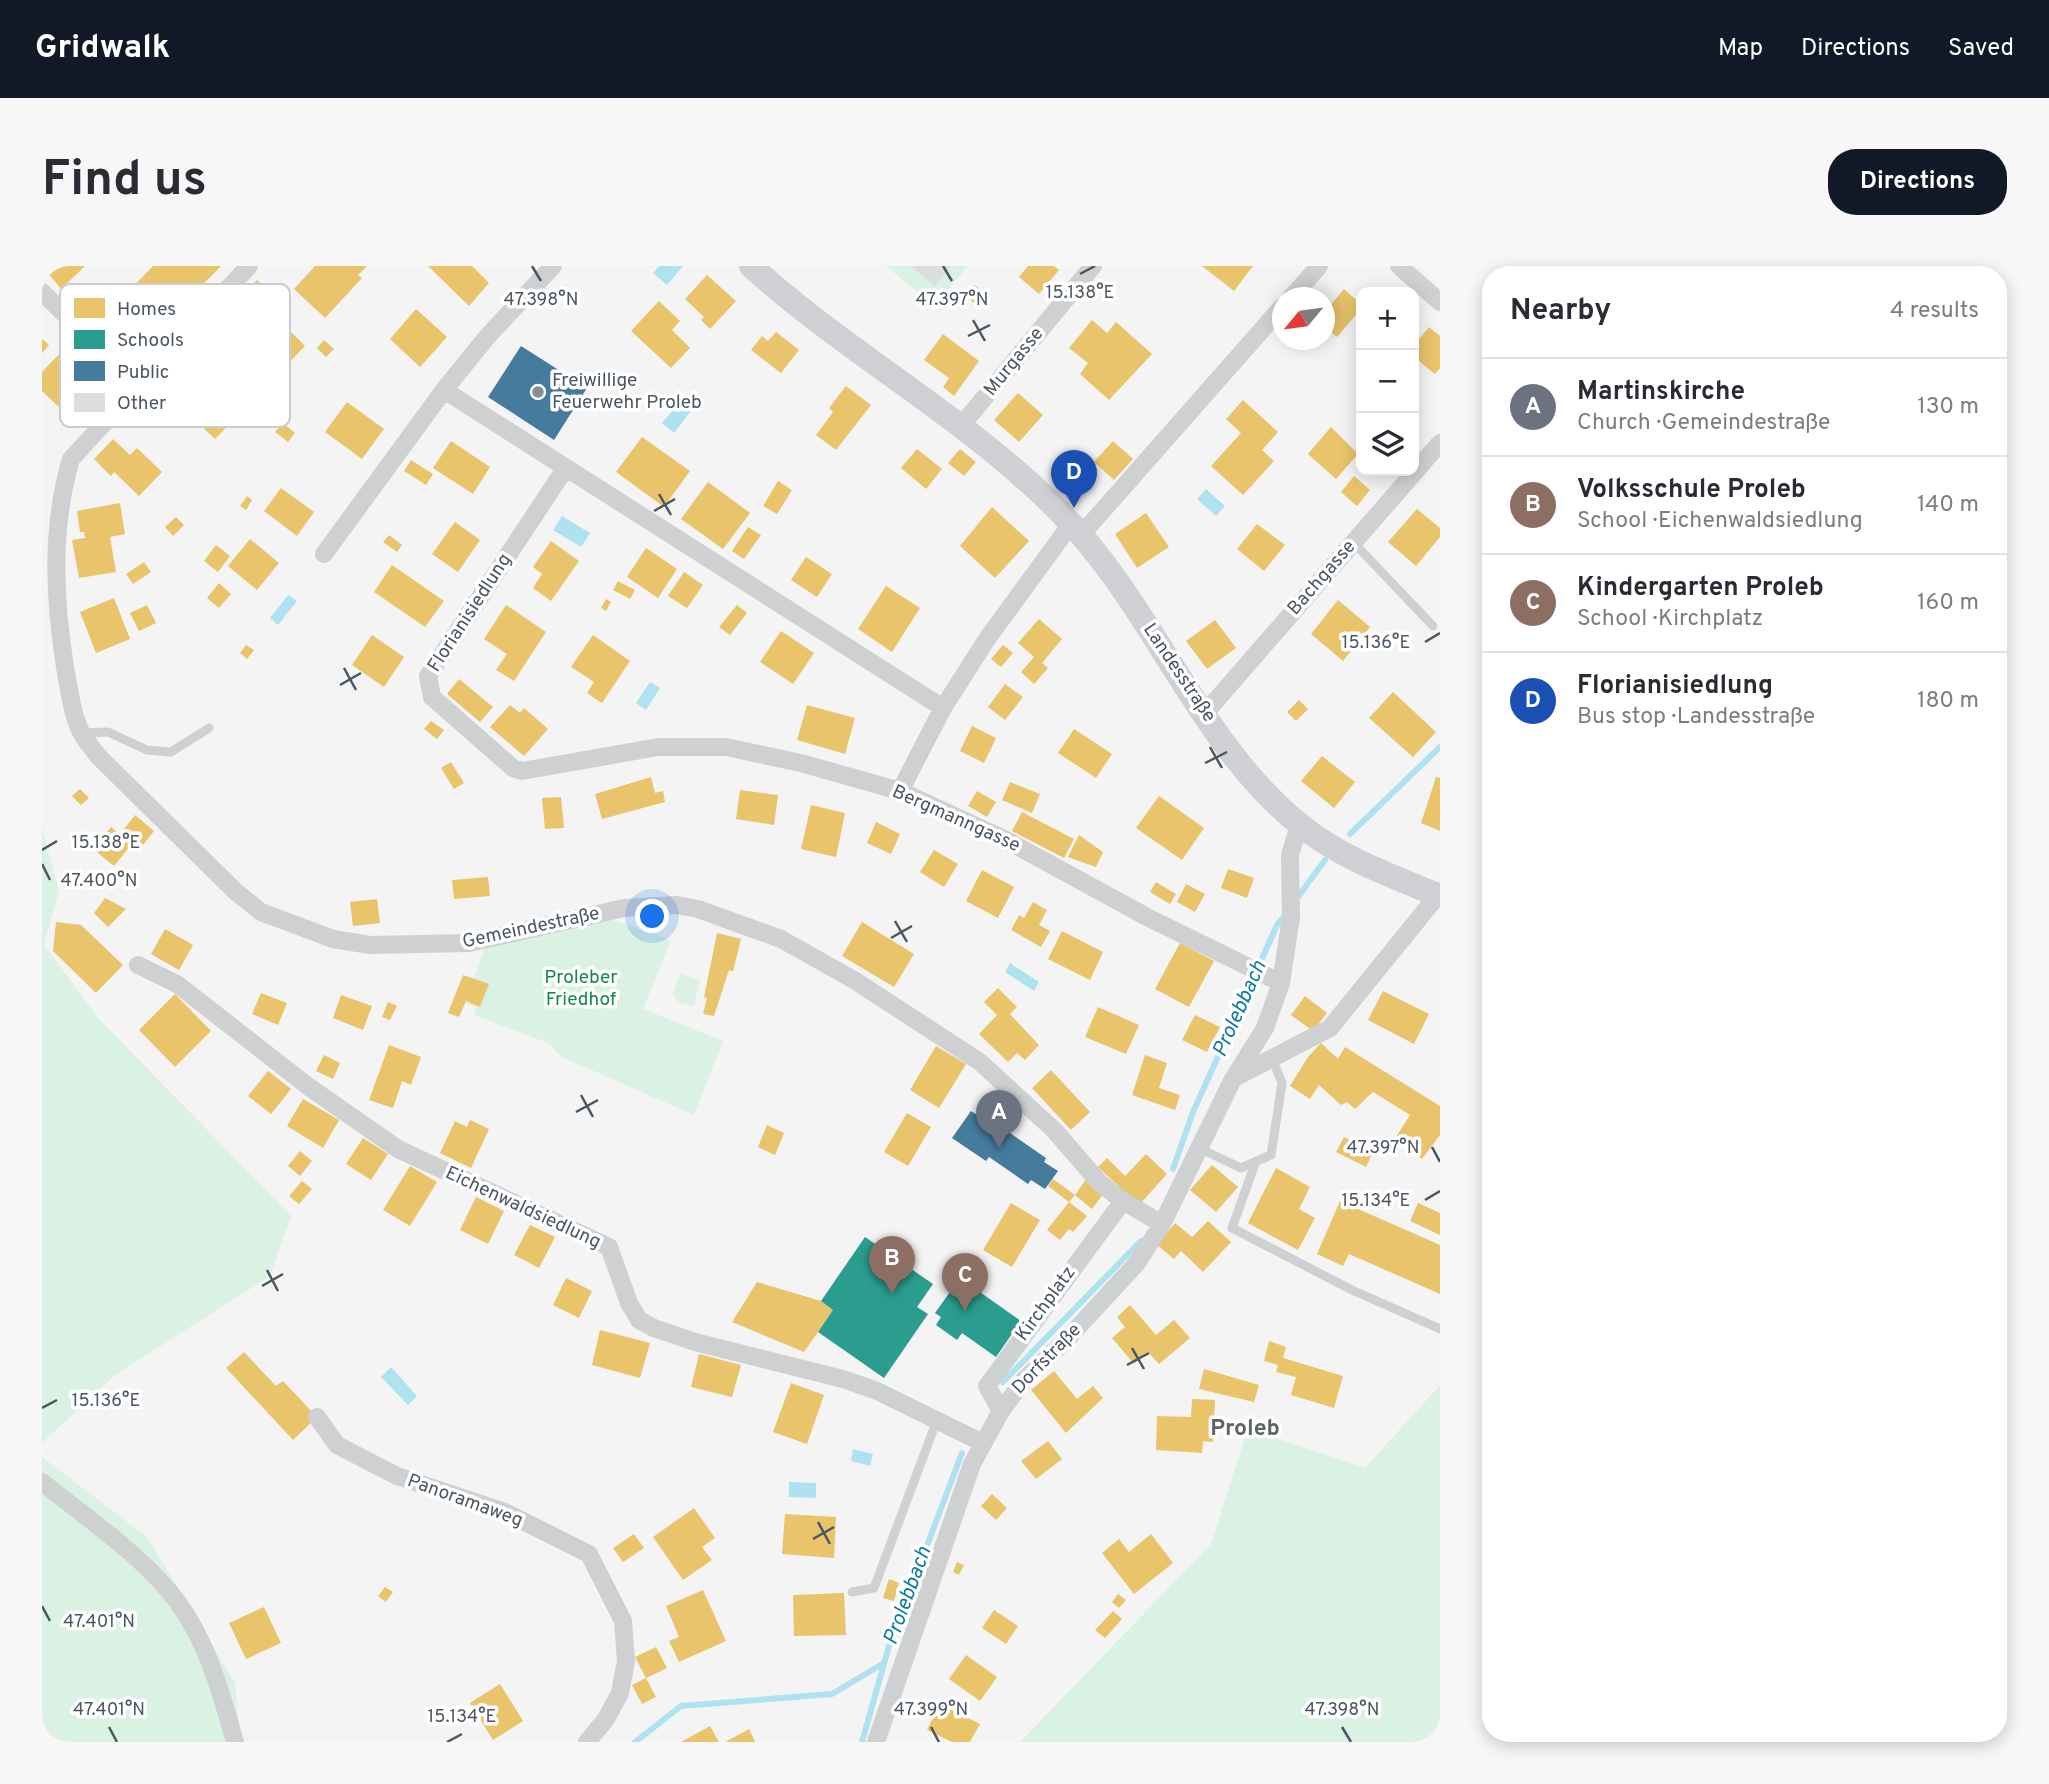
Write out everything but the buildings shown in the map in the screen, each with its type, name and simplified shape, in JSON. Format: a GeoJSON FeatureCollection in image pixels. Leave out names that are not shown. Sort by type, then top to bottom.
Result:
{"type":"FeatureCollection","features":[{"type":"Feature","properties":{"kind":"main road","name":"Landesstraße"},"geometry":{"type":"LineString","coordinates":[[751,266],[801,307],[961,426],[1076,529],[1125,593],[1205,713],[1266,794],[1300,825],[1330,846],[1439,896]]}},
{"type":"Feature","properties":{"kind":"street","name":"Gemeindestraße"},"geometry":{"type":"LineString","coordinates":[[232,284],[249,266]]}},
{"type":"Feature","properties":{"kind":"street"},"geometry":{"type":"LineString","coordinates":[[324,554],[486,337],[553,266]]}},
{"type":"Feature","properties":{"kind":"street","name":"Murgasse"},"geometry":{"type":"LineString","coordinates":[[961,426],[1093,266]]}},
{"type":"Feature","properties":{"kind":"street"},"geometry":{"type":"LineString","coordinates":[[1301,287],[1319,266]]}},
{"type":"Feature","properties":{"kind":"street"},"geometry":{"type":"LineString","coordinates":[[1399,266],[1440,302]]}},
{"type":"Feature","properties":{"kind":"street"},"geometry":{"type":"LineString","coordinates":[[42,292],[60,310]]}},
{"type":"Feature","properties":{"kind":"street"},"geometry":{"type":"LineString","coordinates":[[900,791],[943,708],[987,639],[1076,529],[1272,319]]}},
{"type":"Feature","properties":{"kind":"street"},"geometry":{"type":"LineString","coordinates":[[444,390],[943,708]]}},
{"type":"Feature","properties":{"kind":"street","name":"Gemeindestraße"},"geometry":{"type":"LineString","coordinates":[[100,427],[71,458],[62,490],[56,540],[57,614],[72,709],[81,733],[99,756],[235,891],[261,912],[333,939],[370,945],[469,943],[624,908],[676,905],[698,909],[781,939],[854,979],[980,1062],[1055,1131],[1099,1182],[1123,1201],[1156,1220]]}},
{"type":"Feature","properties":{"kind":"street","name":"Bachgasse"},"geometry":{"type":"LineString","coordinates":[[1205,713],[1440,443]]}},
{"type":"Feature","properties":{"kind":"street","name":"Florianisiedlung"},"geometry":{"type":"LineString","coordinates":[[522,771],[502,759],[432,697],[428,676],[565,469]]}},
{"type":"Feature","properties":{"kind":"street","name":"Bergmanngasse"},"geometry":{"type":"LineString","coordinates":[[522,771],[658,747],[726,747],[801,763],[900,791],[1006,840],[1147,917],[1281,983]]}},
{"type":"Feature","properties":{"kind":"street","name":"Dorfstraße"},"geometry":{"type":"LineString","coordinates":[[876,1742],[972,1464],[983,1443],[1001,1411],[1024,1380],[1068,1339],[1137,1262],[1156,1220],[1199,1148],[1233,1079],[1265,1028],[1281,983],[1291,917],[1290,855],[1300,825]]}},
{"type":"Feature","properties":{"kind":"street"},"geometry":{"type":"LineString","coordinates":[[1233,1079],[1330,1028],[1439,896]]}},
{"type":"Feature","properties":{"kind":"street","name":"Eichenwaldsiedlung"},"geometry":{"type":"LineString","coordinates":[[138,965],[177,984],[309,1087],[398,1149],[609,1247],[629,1303],[639,1320],[695,1342],[843,1379],[877,1391],[983,1443]]}},
{"type":"Feature","properties":{"kind":"street","name":"Kirchplatz"},"geometry":{"type":"LineString","coordinates":[[1001,1411],[988,1386],[1123,1201]]}},
{"type":"Feature","properties":{"kind":"street","name":"Panoramaweg"},"geometry":{"type":"LineString","coordinates":[[317,1417],[337,1445],[397,1476],[505,1512],[589,1554],[623,1621],[625,1661],[620,1693],[606,1719],[587,1742]]}},
{"type":"Feature","properties":{"kind":"street"},"geometry":{"type":"LineString","coordinates":[[42,1482],[136,1559],[169,1591],[192,1625],[211,1663],[235,1742]]}},
{"type":"Feature","properties":{"kind":"lane"},"geometry":{"type":"LineString","coordinates":[[1353,542],[1433,626]]}},
{"type":"Feature","properties":{"kind":"lane"},"geometry":{"type":"LineString","coordinates":[[81,733],[108,732],[147,750],[170,752],[209,728]]}},
{"type":"Feature","properties":{"kind":"lane"},"geometry":{"type":"LineString","coordinates":[[1199,1148],[1241,1168],[1271,1155],[1282,1083],[1272,1058]]}},
{"type":"Feature","properties":{"kind":"lane"},"geometry":{"type":"LineString","coordinates":[[1256,1161],[1232,1228],[1352,1290],[1440,1329]]}},
{"type":"Feature","properties":{"kind":"lane"},"geometry":{"type":"LineString","coordinates":[[852,1592],[874,1588],[937,1420]]}},
{"type":"Feature","properties":{"kind":"green space"},"geometry":{"type":"Polygon","coordinates":[[[886,266],[968,266],[934,306],[886,266]]]}},
{"type":"Feature","properties":{"kind":"green space"},"geometry":{"type":"Polygon","coordinates":[[[42,829],[59,891],[44,944],[98,1018],[291,1216],[270,1276],[115,1375],[42,1443],[42,829]]]}},
{"type":"Feature","properties":{"kind":"green space","name":"Proleber Friedhof"},"geometry":{"type":"Polygon","coordinates":[[[608,918],[671,940],[643,1009],[723,1041],[694,1115],[562,1057],[548,1043],[474,1015],[476,1007],[465,1003],[485,947],[546,935],[608,918]]]}},
{"type":"Feature","properties":{"kind":"green space"},"geometry":{"type":"Polygon","coordinates":[[[680,974],[700,980],[694,1006],[678,1002],[673,994],[680,974]]]}},
{"type":"Feature","properties":{"kind":"green space"},"geometry":{"type":"Polygon","coordinates":[[[1440,1385],[1440,1742],[1020,1742],[1211,1544],[1248,1429],[1365,1468],[1440,1385]]]}},
{"type":"Feature","properties":{"kind":"green space"},"geometry":{"type":"Polygon","coordinates":[[[42,1457],[147,1537],[235,1683],[240,1742],[42,1742],[42,1457]]]}},
{"type":"Feature","properties":{"kind":"water"},"geometry":{"type":"Polygon","coordinates":[[[659,266],[683,266],[667,285],[653,273],[659,266]]]}},
{"type":"Feature","properties":{"kind":"water"},"geometry":{"type":"Polygon","coordinates":[[[679,403],[690,412],[674,433],[662,423],[679,403]]]}},
{"type":"Feature","properties":{"kind":"water"},"geometry":{"type":"Polygon","coordinates":[[[1206,489],[1225,506],[1216,516],[1197,499],[1206,489]]]}},
{"type":"Feature","properties":{"kind":"water"},"geometry":{"type":"Polygon","coordinates":[[[562,516],[590,533],[581,547],[553,530],[562,516]]]}},
{"type":"Feature","properties":{"kind":"water"},"geometry":{"type":"Polygon","coordinates":[[[288,595],[297,601],[278,625],[270,618],[288,595]]]}},
{"type":"Feature","properties":{"kind":"water"},"geometry":{"type":"Polygon","coordinates":[[[650,682],[660,688],[646,710],[636,703],[650,682]]]}},
{"type":"Feature","properties":{"kind":"water"},"geometry":{"type":"Polygon","coordinates":[[[1010,963],[1039,982],[1034,991],[1005,972],[1010,963]]]}},
{"type":"Feature","properties":{"kind":"water"},"geometry":{"type":"Polygon","coordinates":[[[391,1367],[417,1396],[408,1405],[381,1377],[391,1367]]]}},
{"type":"Feature","properties":{"kind":"water"},"geometry":{"type":"Polygon","coordinates":[[[853,1449],[873,1454],[870,1466],[851,1461],[853,1449]]]}},
{"type":"Feature","properties":{"kind":"water"},"geometry":{"type":"Polygon","coordinates":[[[789,1482],[816,1483],[816,1498],[789,1497],[789,1482]]]}},
{"type":"Feature","properties":{"kind":"waterway","name":"Prolebbach"},"geometry":{"type":"LineString","coordinates":[[1350,834],[1440,747]]}},
{"type":"Feature","properties":{"kind":"waterway","name":"Prolebbach"},"geometry":{"type":"LineString","coordinates":[[1295,901],[1325,860]]}},
{"type":"Feature","properties":{"kind":"waterway","name":"Prolebbach"},"geometry":{"type":"LineString","coordinates":[[1173,1169],[1193,1112],[1277,925],[1287,913]]}},
{"type":"Feature","properties":{"kind":"waterway","name":"Prolebbach"},"geometry":{"type":"LineString","coordinates":[[1003,1382],[1141,1241]]}},
{"type":"Feature","properties":{"kind":"waterway","name":"Prolebbach"},"geometry":{"type":"LineString","coordinates":[[862,1742],[889,1646],[962,1453]]}},
{"type":"Feature","properties":{"kind":"waterway"},"geometry":{"type":"LineString","coordinates":[[635,1742],[681,1706],[832,1694],[884,1663]]}},
{"type":"Feature","properties":{"kind":"place","name":"Freiwillige Feuerwehr Proleb"},"geometry":{"type":"Point","coordinates":[538,392]}},
{"type":"Feature","properties":{"kind":"place","name":"Florianisiedlung"},"geometry":{"type":"Point","coordinates":[1074,508]}},
{"type":"Feature","properties":{"kind":"place","name":"Martinskirche"},"geometry":{"type":"Point","coordinates":[999,1148]}},
{"type":"Feature","properties":{"kind":"place","name":"Volksschule Proleb"},"geometry":{"type":"Point","coordinates":[892,1294]}},
{"type":"Feature","properties":{"kind":"place","name":"Kindergarten Proleb"},"geometry":{"type":"Point","coordinates":[965,1311]}},
{"type":"Feature","properties":{"kind":"district","name":"Proleb"},"geometry":{"type":"Point","coordinates":[1245,1429]}}]}
